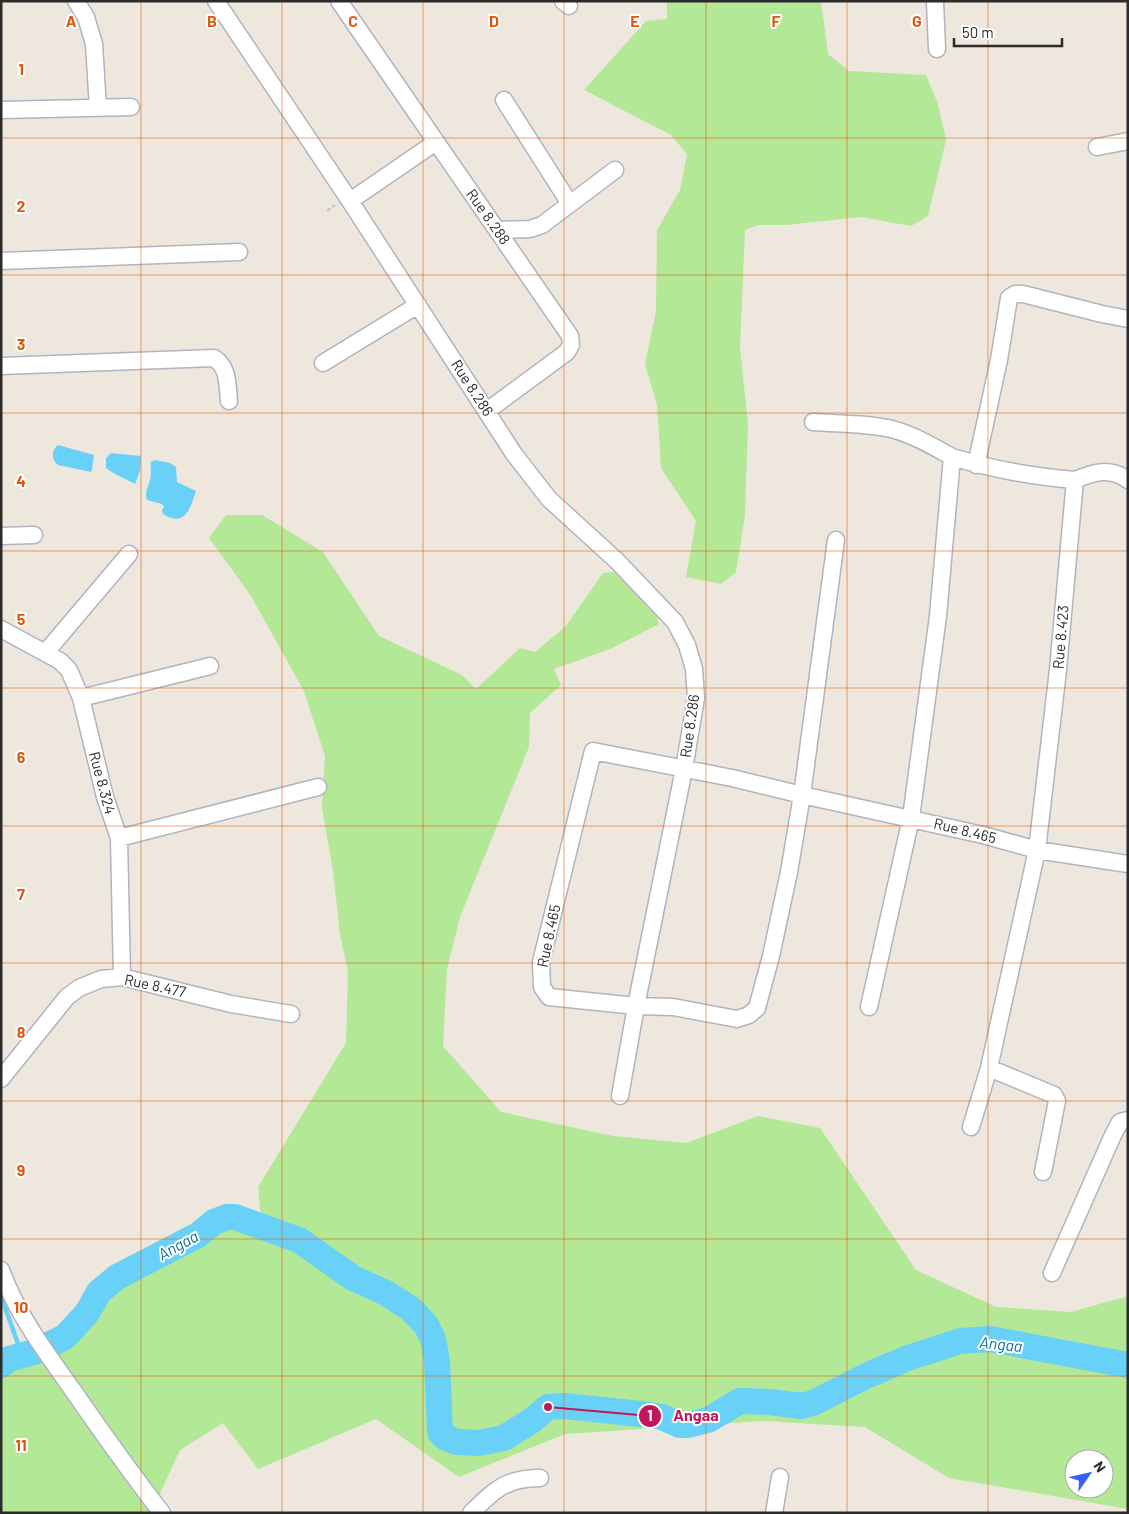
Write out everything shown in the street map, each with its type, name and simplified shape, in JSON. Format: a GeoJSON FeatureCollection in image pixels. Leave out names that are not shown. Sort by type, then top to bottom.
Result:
{"type":"FeatureCollection","features":[{"type":"Feature","properties":{"kind":"street"},"geometry":{"type":"LineString","coordinates":[[76,1],[86,17],[94,44],[98,108]]}},
{"type":"Feature","properties":{"kind":"street","name":"Rue 8.286"},"geometry":{"type":"LineString","coordinates":[[216,1],[350,201],[514,454],[549,499],[617,561],[675,622],[687,645],[694,669],[696,698],[684,769],[636,1006],[620,1096]]}},
{"type":"Feature","properties":{"kind":"street","name":"Rue 8.288"},"geometry":{"type":"LineString","coordinates":[[339,1],[570,336],[571,345],[567,352],[487,411]]}},
{"type":"Feature","properties":{"kind":"street"},"geometry":{"type":"LineString","coordinates":[[935,1],[936,49]]}},
{"type":"Feature","properties":{"kind":"street"},"geometry":{"type":"LineString","coordinates":[[504,100],[570,204]]}},
{"type":"Feature","properties":{"kind":"street"},"geometry":{"type":"LineString","coordinates":[[1,110],[131,107]]}},
{"type":"Feature","properties":{"kind":"street"},"geometry":{"type":"LineString","coordinates":[[1097,147],[1128,141]]}},
{"type":"Feature","properties":{"kind":"street"},"geometry":{"type":"LineString","coordinates":[[350,201],[436,142]]}},
{"type":"Feature","properties":{"kind":"street"},"geometry":{"type":"LineString","coordinates":[[497,230],[537,227],[615,170]]}},
{"type":"Feature","properties":{"kind":"street"},"geometry":{"type":"LineString","coordinates":[[1,261],[239,252]]}},
{"type":"Feature","properties":{"kind":"street"},"geometry":{"type":"LineString","coordinates":[[976,465],[999,360],[1009,298],[1014,294],[1023,294],[1128,319]]}},
{"type":"Feature","properties":{"kind":"street"},"geometry":{"type":"LineString","coordinates":[[323,363],[418,305]]}},
{"type":"Feature","properties":{"kind":"street"},"geometry":{"type":"LineString","coordinates":[[1,366],[214,358],[225,369],[229,401]]}},
{"type":"Feature","properties":{"kind":"street"},"geometry":{"type":"LineString","coordinates":[[813,422],[894,430],[920,439],[952,457],[976,465],[1021,475],[1075,480],[1090,473],[1104,471],[1121,475],[1128,480]]}},
{"type":"Feature","properties":{"kind":"street"},"geometry":{"type":"LineString","coordinates":[[869,1007],[911,818],[938,616],[952,457]]}},
{"type":"Feature","properties":{"kind":"street","name":"Rue 8.423"},"geometry":{"type":"LineString","coordinates":[[971,1127],[989,1068],[1037,850],[1058,670],[1075,480]]}},
{"type":"Feature","properties":{"kind":"street"},"geometry":{"type":"LineString","coordinates":[[1,536],[34,535]]}},
{"type":"Feature","properties":{"kind":"street"},"geometry":{"type":"LineString","coordinates":[[802,795],[836,540]]}},
{"type":"Feature","properties":{"kind":"street"},"geometry":{"type":"LineString","coordinates":[[46,652],[129,554]]}},
{"type":"Feature","properties":{"kind":"street","name":"Rue 8.324"},"geometry":{"type":"LineString","coordinates":[[1,630],[60,661],[69,670],[81,698],[104,797],[119,838],[122,977]]}},
{"type":"Feature","properties":{"kind":"street"},"geometry":{"type":"LineString","coordinates":[[81,698],[210,666]]}},
{"type":"Feature","properties":{"kind":"street","name":"Rue 8.465"},"geometry":{"type":"LineString","coordinates":[[802,795],[789,872],[771,956],[757,1008],[749,1015],[737,1019],[672,1007],[636,1006],[549,997],[542,986],[541,962],[594,751],[732,778],[911,818],[1037,850],[1128,864]]}},
{"type":"Feature","properties":{"kind":"street"},"geometry":{"type":"LineString","coordinates":[[119,838],[318,787]]}},
{"type":"Feature","properties":{"kind":"street","name":"Rue 8.477"},"geometry":{"type":"LineString","coordinates":[[1,1079],[67,997],[79,988],[101,979],[122,977],[231,1004],[291,1014]]}},
{"type":"Feature","properties":{"kind":"street"},"geometry":{"type":"LineString","coordinates":[[989,1068],[1054,1095],[1057,1100],[1043,1172]]}},
{"type":"Feature","properties":{"kind":"street"},"geometry":{"type":"LineString","coordinates":[[1052,1273],[1112,1135],[1120,1122],[1128,1120]]}},
{"type":"Feature","properties":{"kind":"street"},"geometry":{"type":"LineString","coordinates":[[2,1274],[18,1308],[48,1355],[129,1470],[162,1513]]}},
{"type":"Feature","properties":{"kind":"street"},"geometry":{"type":"LineString","coordinates":[[774,1513],[780,1477]]}},
{"type":"Feature","properties":{"kind":"street"},"geometry":{"type":"LineString","coordinates":[[471,1513],[494,1491],[508,1482],[524,1478],[540,1478]]}},
{"type":"Feature","properties":{"kind":"green space"},"geometry":{"type":"Polygon","coordinates":[[[667,1],[821,1],[828,54],[849,71],[926,75],[938,104],[946,140],[928,216],[911,226],[861,217],[786,225],[759,225],[745,230],[740,348],[748,425],[745,515],[736,572],[721,584],[686,577],[696,521],[661,468],[657,405],[645,364],[656,311],[657,230],[680,190],[687,154],[671,135],[584,90],[646,21],[667,19],[667,1]]]}},
{"type":"Feature","properties":{"kind":"green space"},"geometry":{"type":"Polygon","coordinates":[[[226,515],[262,515],[323,552],[379,636],[462,675],[476,689],[520,648],[535,652],[566,626],[603,573],[614,572],[655,612],[659,624],[610,649],[554,669],[561,685],[530,713],[529,747],[460,917],[447,969],[443,1046],[501,1112],[613,1136],[686,1143],[758,1116],[820,1128],[916,1270],[996,1307],[1071,1312],[1128,1296],[1128,1509],[1070,1499],[1114,1499],[1114,1449],[1064,1449],[1064,1498],[949,1478],[865,1427],[763,1421],[565,1434],[459,1477],[376,1419],[258,1469],[223,1423],[180,1450],[151,1513],[1,1513],[1,1365],[9,1359],[34,1352],[65,1337],[87,1313],[99,1292],[117,1277],[198,1235],[214,1222],[227,1217],[235,1217],[262,1227],[258,1187],[346,1043],[348,972],[340,934],[333,871],[322,808],[325,756],[304,691],[251,596],[209,538],[226,515]]]}},
{"type":"Feature","properties":{"kind":"water"},"geometry":{"type":"Polygon","coordinates":[[[58,445],[94,455],[91,472],[58,465],[53,455],[58,445]]]}},
{"type":"Feature","properties":{"kind":"water"},"geometry":{"type":"Polygon","coordinates":[[[111,453],[141,456],[140,471],[135,484],[106,468],[106,458],[111,453]]]}},
{"type":"Feature","properties":{"kind":"water"},"geometry":{"type":"Polygon","coordinates":[[[155,460],[170,463],[176,467],[177,482],[196,491],[189,509],[182,517],[177,519],[171,518],[163,514],[162,510],[164,507],[162,504],[147,500],[146,494],[151,477],[151,462],[155,460]]]}},
{"type":"Feature","properties":{"kind":"waterway","name":"Angaa"},"geometry":{"type":"LineString","coordinates":[[1,1365],[9,1359],[34,1352],[65,1337],[87,1313],[99,1292],[117,1277],[198,1235],[214,1222],[227,1217],[235,1217],[299,1240],[353,1278],[386,1293],[411,1309],[426,1325],[433,1339],[437,1361],[440,1432],[444,1437],[457,1442],[479,1443],[504,1438],[531,1421],[548,1407],[565,1406],[650,1415],[662,1417],[680,1425],[688,1425],[708,1420],[740,1401],[801,1406],[813,1403],[868,1375],[908,1358],[960,1341],[990,1339],[1128,1365]]}},
{"type":"Feature","properties":{"kind":"waterway"},"geometry":{"type":"LineString","coordinates":[[1,1296],[22,1355]]}},
{"type":"Feature","properties":{"kind":"place","name":"Angaa"},"geometry":{"type":"Point","coordinates":[548,1407]}}]}
